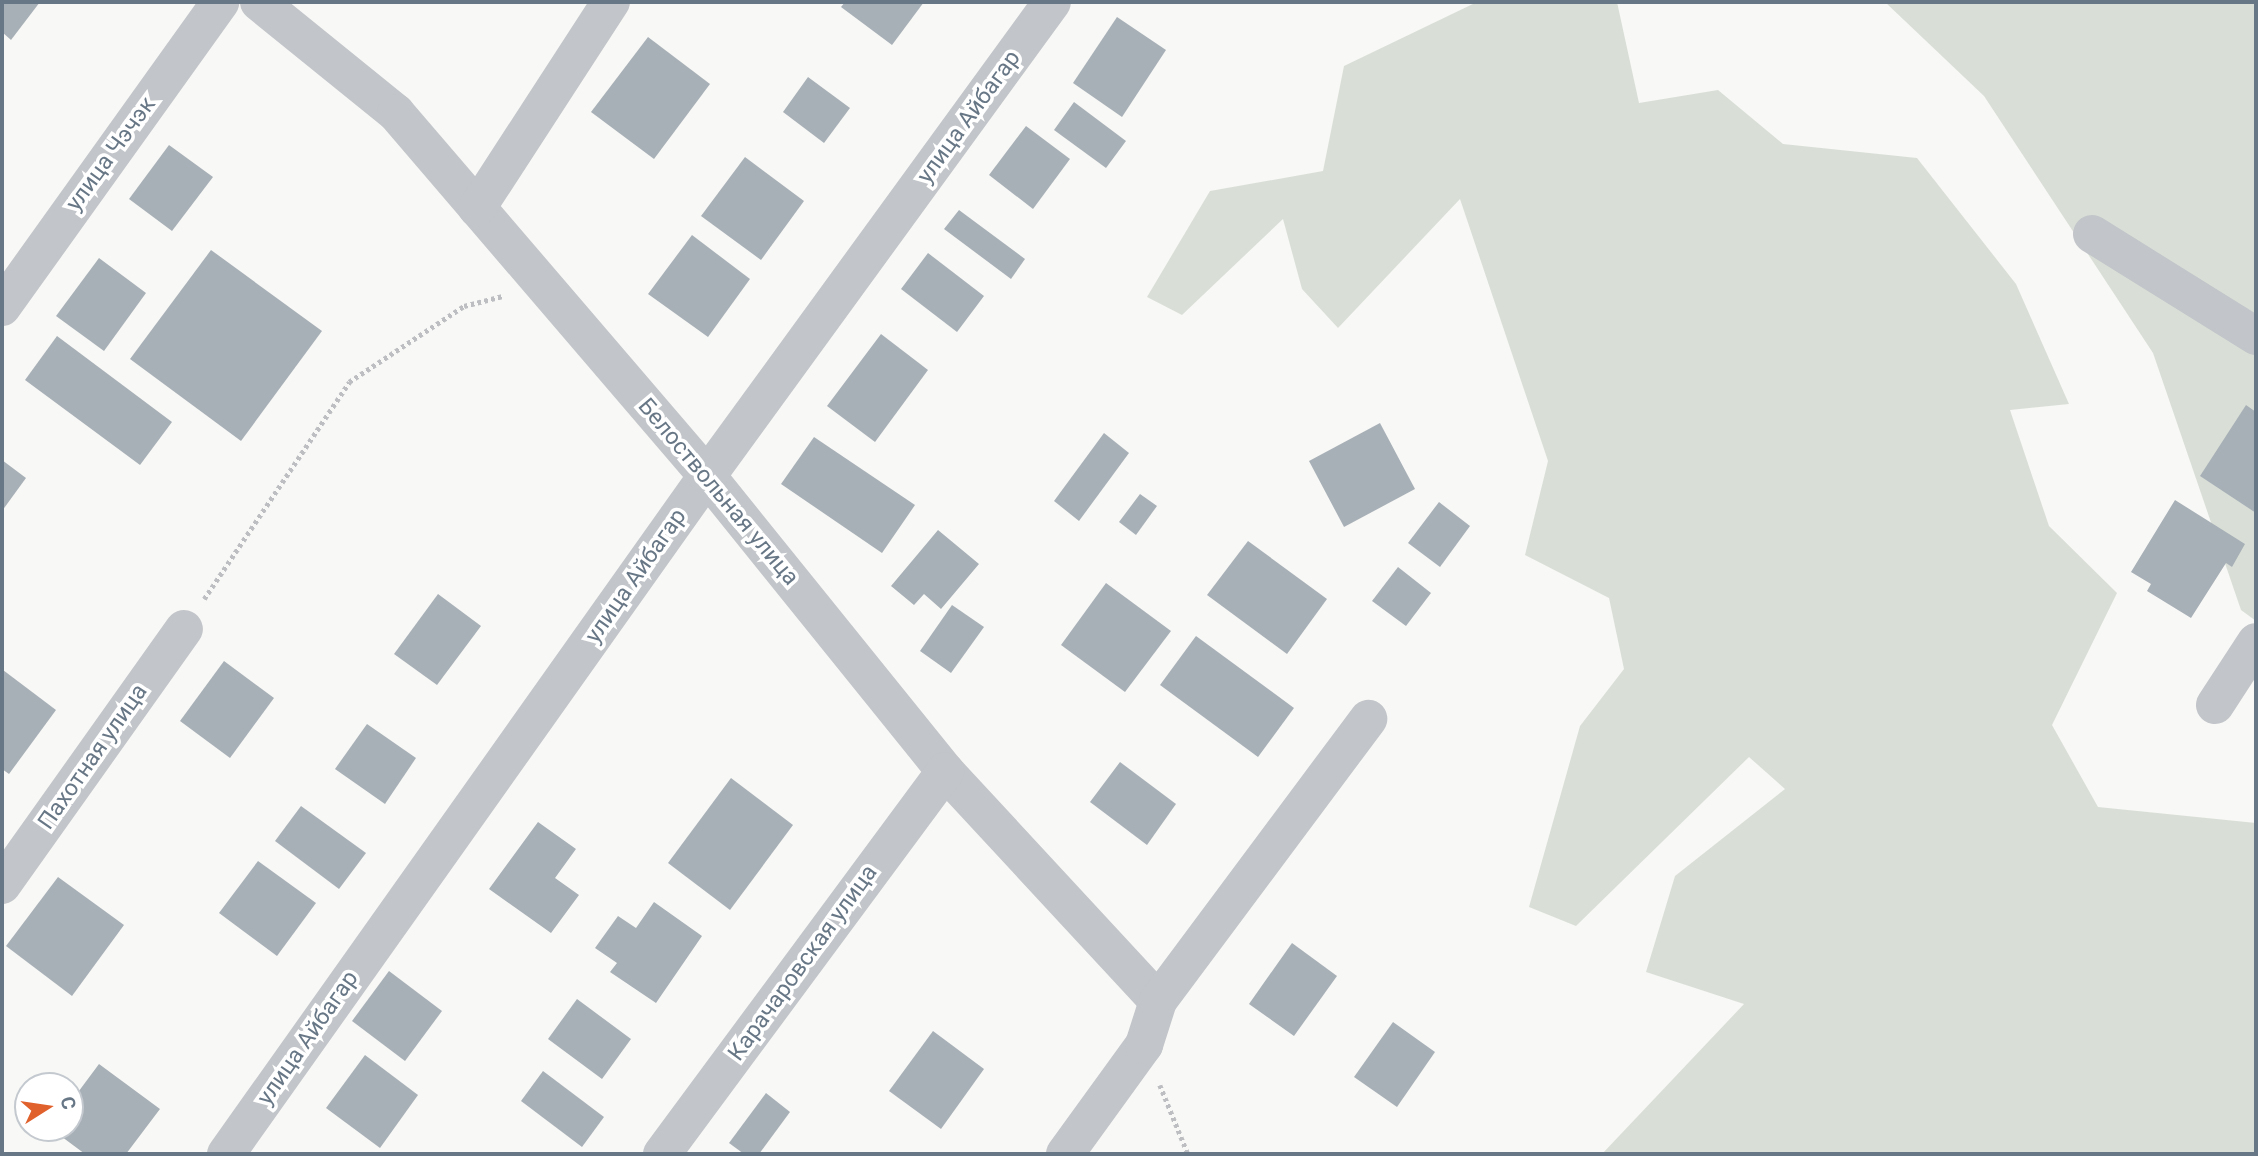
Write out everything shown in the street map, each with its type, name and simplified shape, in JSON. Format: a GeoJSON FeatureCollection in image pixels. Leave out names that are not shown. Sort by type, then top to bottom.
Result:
{"type":"FeatureCollection","features":[{"type":"Feature","properties":{"kind":"street","name":"улица Чэчэк"},"geometry":{"type":"LineString","coordinates":[[2,307],[220,2]]}},
{"type":"Feature","properties":{"kind":"street","name":"Белоствольная улица"},"geometry":{"type":"LineString","coordinates":[[259,2],[396,113],[708,476],[945,771],[1158,1001]]}},
{"type":"Feature","properties":{"kind":"street"},"geometry":{"type":"LineString","coordinates":[[477,208],[611,2]]}},
{"type":"Feature","properties":{"kind":"street","name":"улица Айбагар"},"geometry":{"type":"LineString","coordinates":[[226,1154],[708,476],[1052,2]]}},
{"type":"Feature","properties":{"kind":"street"},"geometry":{"type":"LineString","coordinates":[[2092,234],[2256,336]]}},
{"type":"Feature","properties":{"kind":"street","name":"Пахотная улица"},"geometry":{"type":"LineString","coordinates":[[2,885],[184,629]]}},
{"type":"Feature","properties":{"kind":"street"},"geometry":{"type":"LineString","coordinates":[[2215,705],[2256,642]]}},
{"type":"Feature","properties":{"kind":"street"},"geometry":{"type":"LineString","coordinates":[[1065,1154],[1144,1045],[1158,1001],[1368,719]]}},
{"type":"Feature","properties":{"kind":"street","name":"Карачаровская улица"},"geometry":{"type":"LineString","coordinates":[[662,1154],[945,771]]}},
{"type":"Feature","properties":{"kind":"path"},"geometry":{"type":"LineString","coordinates":[[184,629],[349,382],[464,306],[544,285]]}},
{"type":"Feature","properties":{"kind":"path"},"geometry":{"type":"LineString","coordinates":[[1144,1045],[1188,1154]]}},
{"type":"Feature","properties":{"kind":"shaded area"},"geometry":{"type":"Polygon","coordinates":[[[1477,2],[1617,2],[1639,103],[1718,90],[1783,144],[1917,158],[2016,284],[2069,404],[2010,410],[2049,526],[2117,593],[2052,725],[2098,807],[2256,823],[2256,1154],[1602,1154],[1744,1004],[1646,972],[1675,876],[1785,789],[1749,757],[1576,926],[1529,907],[1580,726],[1624,669],[1609,598],[1525,555],[1548,461],[1460,199],[1338,328],[1302,289],[1283,219],[1182,315],[1147,297],[1210,191],[1323,171],[1344,66],[1477,2]]]}},
{"type":"Feature","properties":{"kind":"shaded area"},"geometry":{"type":"Polygon","coordinates":[[[1885,2],[2256,2],[2256,621],[2241,610],[2153,353],[1984,96],[1885,2]]]}},
{"type":"Feature","properties":{"kind":"building"},"geometry":{"type":"Polygon","coordinates":[[[2,2],[40,2],[11,40],[2,32],[2,2]]]}},
{"type":"Feature","properties":{"kind":"building"},"geometry":{"type":"Polygon","coordinates":[[[845,2],[924,2],[892,45],[841,7],[845,2]]]}},
{"type":"Feature","properties":{"kind":"building"},"geometry":{"type":"Polygon","coordinates":[[[1117,17],[1166,50],[1122,117],[1073,83],[1117,17]]]}},
{"type":"Feature","properties":{"kind":"building"},"geometry":{"type":"Polygon","coordinates":[[[648,37],[710,84],[654,159],[591,112],[648,37]]]}},
{"type":"Feature","properties":{"kind":"building"},"geometry":{"type":"Polygon","coordinates":[[[808,77],[850,108],[824,143],[783,112],[808,77]]]}},
{"type":"Feature","properties":{"kind":"building"},"geometry":{"type":"Polygon","coordinates":[[[1074,102],[1126,141],[1106,168],[1054,130],[1074,102]]]}},
{"type":"Feature","properties":{"kind":"building"},"geometry":{"type":"Polygon","coordinates":[[[1026,126],[1070,159],[1033,209],[989,175],[1026,126]]]}},
{"type":"Feature","properties":{"kind":"building"},"geometry":{"type":"Polygon","coordinates":[[[169,145],[213,177],[172,231],[129,199],[169,145]]]}},
{"type":"Feature","properties":{"kind":"building"},"geometry":{"type":"Polygon","coordinates":[[[745,157],[804,201],[761,260],[701,216],[745,157]]]}},
{"type":"Feature","properties":{"kind":"building"},"geometry":{"type":"Polygon","coordinates":[[[959,210],[1025,259],[1011,279],[944,229],[959,210]]]}},
{"type":"Feature","properties":{"kind":"building"},"geometry":{"type":"Polygon","coordinates":[[[692,235],[750,279],[708,337],[648,294],[692,235]]]}},
{"type":"Feature","properties":{"kind":"building"},"geometry":{"type":"Polygon","coordinates":[[[211,250],[322,331],[241,441],[130,359],[211,250]]]}},
{"type":"Feature","properties":{"kind":"building"},"geometry":{"type":"Polygon","coordinates":[[[928,253],[984,296],[957,332],[901,289],[928,253]]]}},
{"type":"Feature","properties":{"kind":"building"},"geometry":{"type":"Polygon","coordinates":[[[99,258],[146,293],[104,351],[56,316],[99,258]]]}},
{"type":"Feature","properties":{"kind":"building"},"geometry":{"type":"Polygon","coordinates":[[[881,334],[928,370],[875,442],[827,406],[881,334]]]}},
{"type":"Feature","properties":{"kind":"building"},"geometry":{"type":"Polygon","coordinates":[[[57,336],[172,422],[140,465],[25,380],[57,336]]]}},
{"type":"Feature","properties":{"kind":"building"},"geometry":{"type":"Polygon","coordinates":[[[2246,405],[2256,412],[2256,513],[2200,476],[2246,405]]]}},
{"type":"Feature","properties":{"kind":"building"},"geometry":{"type":"Polygon","coordinates":[[[1380,423],[1415,489],[1344,527],[1309,461],[1380,423]]]}},
{"type":"Feature","properties":{"kind":"building"},"geometry":{"type":"Polygon","coordinates":[[[1104,433],[1129,453],[1079,521],[1054,501],[1104,433]]]}},
{"type":"Feature","properties":{"kind":"building"},"geometry":{"type":"Polygon","coordinates":[[[814,437],[915,505],[882,553],[781,484],[814,437]]]}},
{"type":"Feature","properties":{"kind":"building"},"geometry":{"type":"Polygon","coordinates":[[[2,460],[26,478],[2,511],[2,460]]]}},
{"type":"Feature","properties":{"kind":"building"},"geometry":{"type":"Polygon","coordinates":[[[1140,494],[1157,506],[1136,535],[1119,522],[1140,494]]]}},
{"type":"Feature","properties":{"kind":"building"},"geometry":{"type":"Polygon","coordinates":[[[2175,500],[2245,544],[2232,567],[2226,563],[2191,618],[2147,591],[2151,584],[2131,572],[2175,500]]]}},
{"type":"Feature","properties":{"kind":"building"},"geometry":{"type":"Polygon","coordinates":[[[1439,502],[1470,526],[1440,567],[1408,543],[1439,502]]]}},
{"type":"Feature","properties":{"kind":"building"},"geometry":{"type":"Polygon","coordinates":[[[938,530],[979,564],[941,609],[924,594],[914,605],[891,586],[938,530]]]}},
{"type":"Feature","properties":{"kind":"building"},"geometry":{"type":"Polygon","coordinates":[[[1248,541],[1327,599],[1287,654],[1207,595],[1248,541]]]}},
{"type":"Feature","properties":{"kind":"building"},"geometry":{"type":"Polygon","coordinates":[[[1398,567],[1431,593],[1406,626],[1372,601],[1398,567]]]}},
{"type":"Feature","properties":{"kind":"building"},"geometry":{"type":"Polygon","coordinates":[[[1106,583],[1171,631],[1125,692],[1061,645],[1106,583]]]}},
{"type":"Feature","properties":{"kind":"building"},"geometry":{"type":"Polygon","coordinates":[[[438,594],[481,626],[437,685],[394,654],[438,594]]]}},
{"type":"Feature","properties":{"kind":"building"},"geometry":{"type":"Polygon","coordinates":[[[952,605],[984,627],[951,673],[920,651],[952,605]]]}},
{"type":"Feature","properties":{"kind":"building"},"geometry":{"type":"Polygon","coordinates":[[[1196,636],[1294,708],[1258,757],[1160,685],[1196,636]]]}},
{"type":"Feature","properties":{"kind":"building"},"geometry":{"type":"Polygon","coordinates":[[[224,661],[274,698],[230,758],[180,721],[224,661]]]}},
{"type":"Feature","properties":{"kind":"building"},"geometry":{"type":"Polygon","coordinates":[[[3,670],[56,710],[9,774],[2,769],[3,670]]]}},
{"type":"Feature","properties":{"kind":"building"},"geometry":{"type":"Polygon","coordinates":[[[367,724],[416,758],[385,804],[335,769],[367,724]]]}},
{"type":"Feature","properties":{"kind":"building"},"geometry":{"type":"Polygon","coordinates":[[[1120,762],[1176,804],[1147,845],[1090,802],[1120,762]]]}},
{"type":"Feature","properties":{"kind":"building"},"geometry":{"type":"Polygon","coordinates":[[[731,778],[793,825],[730,910],[668,863],[731,778]]]}},
{"type":"Feature","properties":{"kind":"building"},"geometry":{"type":"Polygon","coordinates":[[[301,806],[366,853],[339,889],[275,841],[301,806]]]}},
{"type":"Feature","properties":{"kind":"building"},"geometry":{"type":"Polygon","coordinates":[[[538,822],[576,849],[555,878],[579,895],[551,933],[489,889],[538,822]]]}},
{"type":"Feature","properties":{"kind":"building"},"geometry":{"type":"Polygon","coordinates":[[[258,861],[316,903],[277,956],[219,913],[258,861]]]}},
{"type":"Feature","properties":{"kind":"building"},"geometry":{"type":"Polygon","coordinates":[[[58,877],[124,925],[72,996],[6,946],[58,877]]]}},
{"type":"Feature","properties":{"kind":"building"},"geometry":{"type":"Polygon","coordinates":[[[654,902],[702,936],[656,1003],[610,972],[617,963],[595,948],[618,916],[636,928],[654,902]]]}},
{"type":"Feature","properties":{"kind":"building"},"geometry":{"type":"Polygon","coordinates":[[[1292,943],[1337,976],[1294,1036],[1249,1004],[1292,943]]]}},
{"type":"Feature","properties":{"kind":"building"},"geometry":{"type":"Polygon","coordinates":[[[389,971],[442,1011],[405,1061],[352,1021],[389,971]]]}},
{"type":"Feature","properties":{"kind":"building"},"geometry":{"type":"Polygon","coordinates":[[[577,999],[631,1039],[602,1079],[548,1039],[577,999]]]}},
{"type":"Feature","properties":{"kind":"building"},"geometry":{"type":"Polygon","coordinates":[[[1393,1022],[1435,1052],[1397,1107],[1354,1077],[1393,1022]]]}},
{"type":"Feature","properties":{"kind":"building"},"geometry":{"type":"Polygon","coordinates":[[[933,1031],[984,1069],[941,1129],[889,1091],[933,1031]]]}},
{"type":"Feature","properties":{"kind":"building"},"geometry":{"type":"Polygon","coordinates":[[[365,1055],[418,1095],[380,1148],[326,1108],[365,1055]]]}},
{"type":"Feature","properties":{"kind":"building"},"geometry":{"type":"Polygon","coordinates":[[[99,1064],[160,1109],[126,1154],[85,1154],[69,1142],[84,1142],[84,1084],[99,1064]]]}},
{"type":"Feature","properties":{"kind":"building"},"geometry":{"type":"Polygon","coordinates":[[[543,1071],[604,1117],[582,1147],[521,1101],[543,1071]]]}},
{"type":"Feature","properties":{"kind":"building"},"geometry":{"type":"Polygon","coordinates":[[[766,1093],[790,1112],[759,1154],[744,1154],[729,1143],[766,1093]]]}}]}
